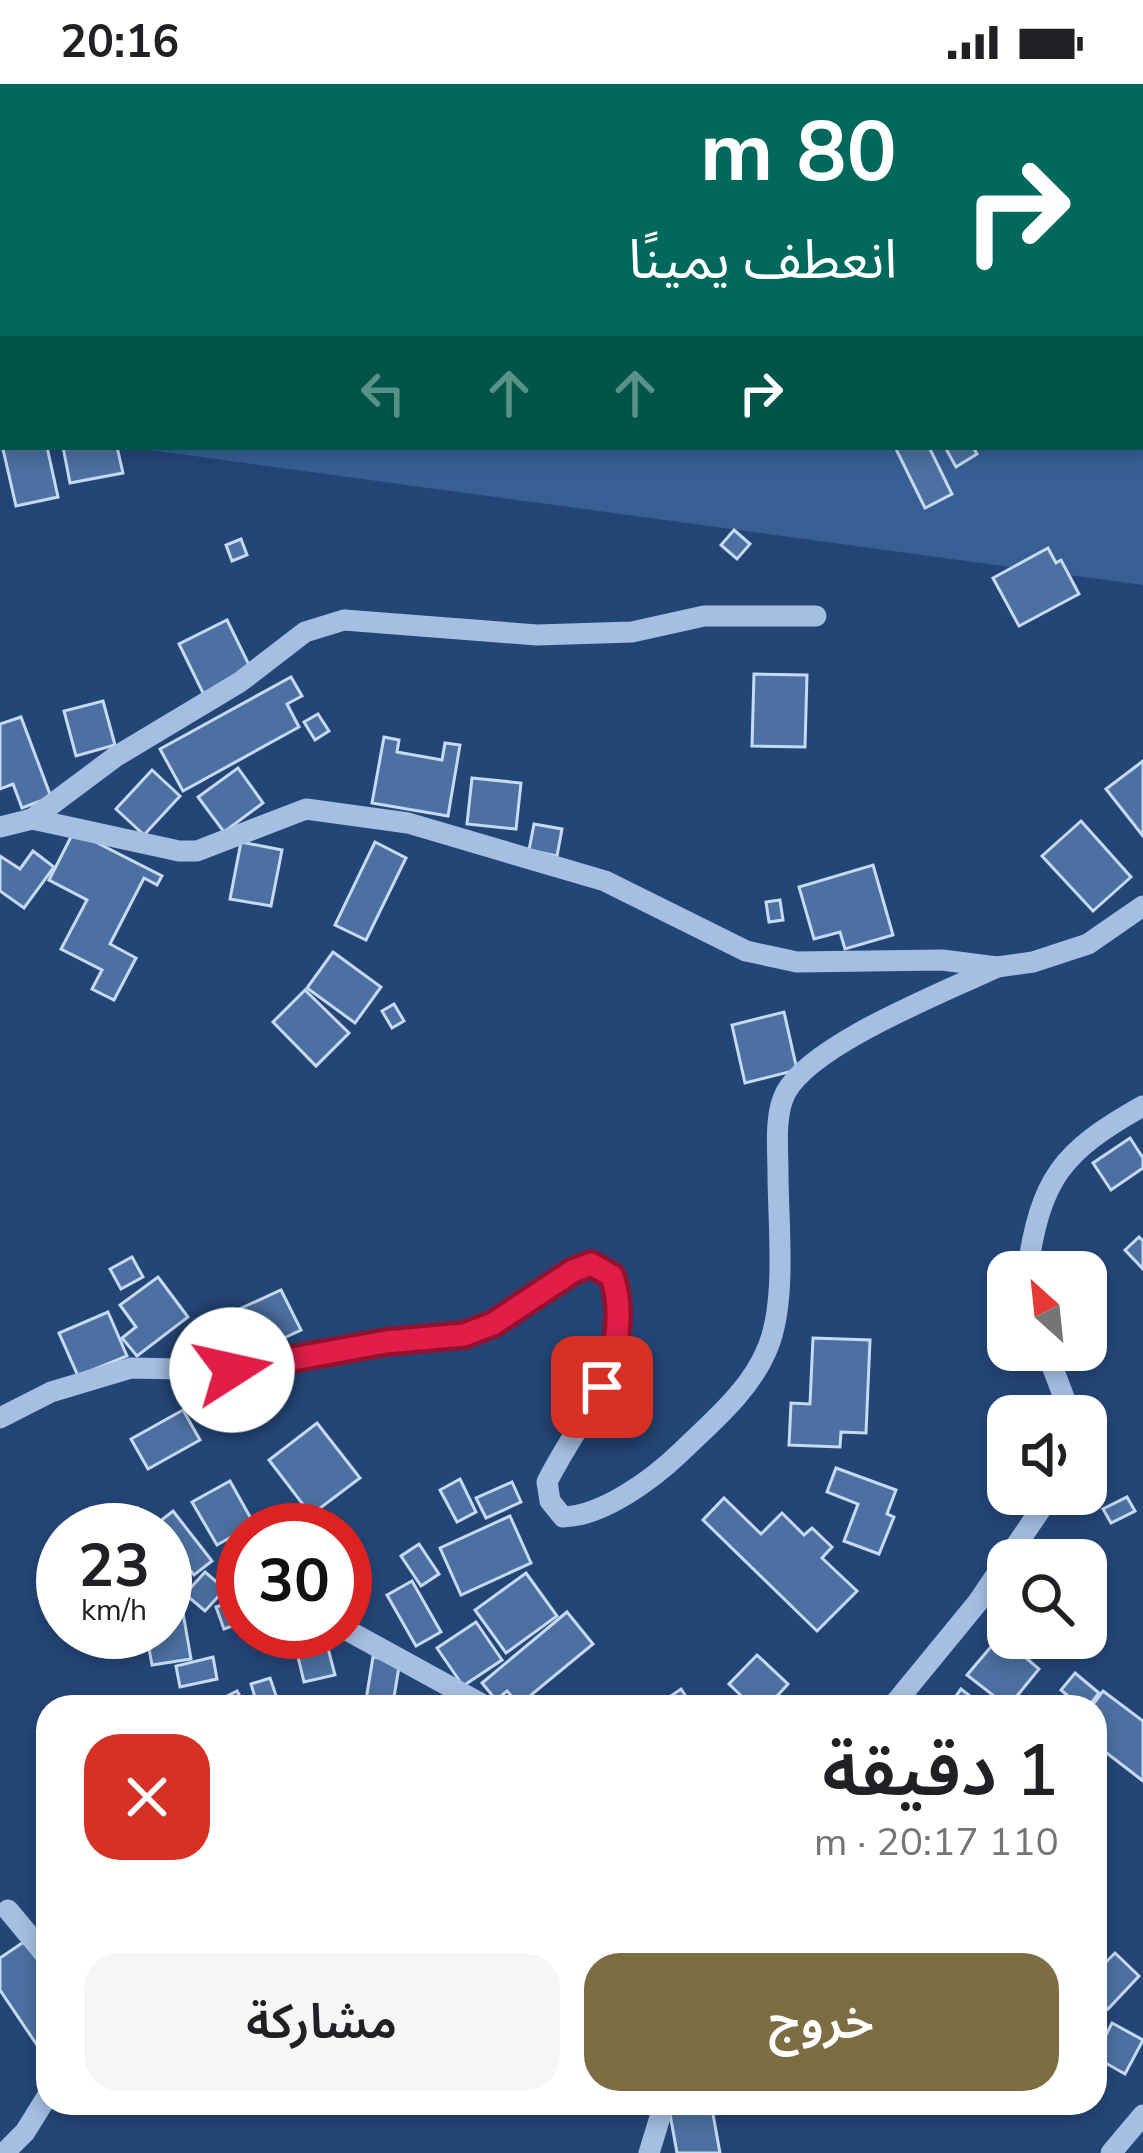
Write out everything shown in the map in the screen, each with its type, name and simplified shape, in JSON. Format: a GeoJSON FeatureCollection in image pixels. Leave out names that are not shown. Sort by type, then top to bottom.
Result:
{"type":"FeatureCollection","features":[{"type":"Feature","properties":{"kind":"street"},"geometry":{"type":"LineString","coordinates":[[0,827],[32,819],[115,757],[240,682],[305,632],[344,620],[537,635],[632,632],[704,616],[816,616]]}},
{"type":"Feature","properties":{"kind":"street"},"geometry":{"type":"LineString","coordinates":[[32,819],[179,851],[222,845],[305,809],[408,823],[605,881],[746,951],[796,962],[942,960],[998,967],[1033,962],[1088,944],[1143,906]]}},
{"type":"Feature","properties":{"kind":"street"},"geometry":{"type":"LineString","coordinates":[[0,1418],[51,1392],[130,1368],[232,1370],[386,1342],[464,1335],[493,1324],[591,1264],[612,1276],[616,1289],[616,1358],[589,1415],[547,1482],[550,1502],[563,1517],[578,1517],[651,1481],[736,1399],[769,1346],[778,1298],[778,1129],[784,1094],[805,1069],[859,1034],[998,967]]}},
{"type":"Feature","properties":{"kind":"street"},"geometry":{"type":"LineString","coordinates":[[1031,1251],[1041,1199],[1068,1157],[1101,1130],[1143,1106]]}},
{"type":"Feature","properties":{"kind":"street"},"geometry":{"type":"LineString","coordinates":[[902,1695],[978,1601],[1037,1515]]}},
{"type":"Feature","properties":{"kind":"street"},"geometry":{"type":"LineString","coordinates":[[372,1644],[465,1695]]}},
{"type":"Feature","properties":{"kind":"street"},"geometry":{"type":"LineString","coordinates":[[8,1910],[36,1944]]}},
{"type":"Feature","properties":{"kind":"street"},"geometry":{"type":"LineString","coordinates":[[4,2153],[36,2114]]}},
{"type":"Feature","properties":{"kind":"street"},"geometry":{"type":"LineString","coordinates":[[649,2153],[661,2115]]}},
{"type":"Feature","properties":{"kind":"street"},"geometry":{"type":"LineString","coordinates":[[1111,2153],[1143,2115]]}},
{"type":"Feature","properties":{"kind":"shaded area"},"geometry":{"type":"Polygon","coordinates":[[[150,450],[1143,450],[1143,585],[150,450]]]}},
{"type":"Feature","properties":{"kind":"building"},"geometry":{"type":"Polygon","coordinates":[[[3,450],[48,450],[58,497],[16,506],[3,450]]]}},
{"type":"Feature","properties":{"kind":"building"},"geometry":{"type":"Polygon","coordinates":[[[64,450],[118,450],[123,473],[70,483],[64,450]]]}},
{"type":"Feature","properties":{"kind":"building"},"geometry":{"type":"Polygon","coordinates":[[[896,450],[930,450],[952,494],[925,508],[896,450]]]}},
{"type":"Feature","properties":{"kind":"building"},"geometry":{"type":"Polygon","coordinates":[[[947,450],[975,450],[977,454],[956,467],[947,450]]]}},
{"type":"Feature","properties":{"kind":"building"},"geometry":{"type":"Polygon","coordinates":[[[734,530],[750,544],[737,559],[721,545],[734,530]]]}},
{"type":"Feature","properties":{"kind":"building"},"geometry":{"type":"Polygon","coordinates":[[[241,539],[247,555],[232,561],[226,545],[241,539]]]}},
{"type":"Feature","properties":{"kind":"building"},"geometry":{"type":"Polygon","coordinates":[[[1048,548],[1056,563],[1061,560],[1079,594],[1019,626],[993,578],[1048,548]]]}},
{"type":"Feature","properties":{"kind":"building"},"geometry":{"type":"Polygon","coordinates":[[[227,620],[252,671],[204,695],[179,644],[227,620]]]}},
{"type":"Feature","properties":{"kind":"building"},"geometry":{"type":"Polygon","coordinates":[[[754,674],[807,675],[805,747],[752,746],[754,674]]]}},
{"type":"Feature","properties":{"kind":"building"},"geometry":{"type":"Polygon","coordinates":[[[291,677],[302,696],[287,704],[299,727],[183,791],[160,749],[291,677]]]}},
{"type":"Feature","properties":{"kind":"building"},"geometry":{"type":"Polygon","coordinates":[[[103,701],[115,745],[76,756],[64,711],[103,701]]]}},
{"type":"Feature","properties":{"kind":"building"},"geometry":{"type":"Polygon","coordinates":[[[318,714],[329,731],[315,740],[304,722],[318,714]]]}},
{"type":"Feature","properties":{"kind":"building"},"geometry":{"type":"Polygon","coordinates":[[[21,717],[51,797],[22,808],[13,784],[0,789],[0,724],[21,717]]]}},
{"type":"Feature","properties":{"kind":"building"},"geometry":{"type":"Polygon","coordinates":[[[384,737],[399,740],[397,752],[442,760],[445,743],[460,745],[448,816],[372,803],[384,737]]]}},
{"type":"Feature","properties":{"kind":"building"},"geometry":{"type":"Polygon","coordinates":[[[1143,761],[1143,836],[1106,789],[1143,761]]]}},
{"type":"Feature","properties":{"kind":"building"},"geometry":{"type":"Polygon","coordinates":[[[238,768],[263,803],[224,832],[198,797],[238,768]]]}},
{"type":"Feature","properties":{"kind":"building"},"geometry":{"type":"Polygon","coordinates":[[[152,770],[180,796],[144,835],[116,809],[152,770]]]}},
{"type":"Feature","properties":{"kind":"building"},"geometry":{"type":"Polygon","coordinates":[[[472,778],[521,783],[516,829],[467,824],[472,778]]]}},
{"type":"Feature","properties":{"kind":"building"},"geometry":{"type":"Polygon","coordinates":[[[1081,821],[1131,877],[1093,911],[1042,856],[1081,821]]]}},
{"type":"Feature","properties":{"kind":"building"},"geometry":{"type":"Polygon","coordinates":[[[534,824],[562,829],[557,856],[529,850],[534,824]]]}},
{"type":"Feature","properties":{"kind":"building"},"geometry":{"type":"Polygon","coordinates":[[[74,831],[162,876],[157,885],[144,878],[110,944],[136,958],[114,1000],[92,989],[102,970],[61,949],[87,900],[49,880],[74,831]]]}},
{"type":"Feature","properties":{"kind":"building"},"geometry":{"type":"Polygon","coordinates":[[[241,842],[282,850],[271,906],[230,899],[241,842]]]}},
{"type":"Feature","properties":{"kind":"building"},"geometry":{"type":"Polygon","coordinates":[[[375,842],[406,858],[366,940],[335,925],[375,842]]]}},
{"type":"Feature","properties":{"kind":"building"},"geometry":{"type":"Polygon","coordinates":[[[33,851],[54,867],[24,908],[0,891],[0,856],[20,869],[33,851]]]}},
{"type":"Feature","properties":{"kind":"building"},"geometry":{"type":"Polygon","coordinates":[[[873,865],[893,935],[845,949],[840,932],[814,939],[799,887],[873,865]]]}},
{"type":"Feature","properties":{"kind":"building"},"geometry":{"type":"Polygon","coordinates":[[[780,900],[783,920],[769,922],[766,902],[780,900]]]}},
{"type":"Feature","properties":{"kind":"building"},"geometry":{"type":"Polygon","coordinates":[[[333,952],[381,987],[355,1023],[307,988],[333,952]]]}},
{"type":"Feature","properties":{"kind":"building"},"geometry":{"type":"Polygon","coordinates":[[[305,990],[349,1033],[316,1066],[273,1022],[305,990]]]}},
{"type":"Feature","properties":{"kind":"building"},"geometry":{"type":"Polygon","coordinates":[[[394,1004],[404,1021],[392,1028],[382,1011],[394,1004]]]}},
{"type":"Feature","properties":{"kind":"building"},"geometry":{"type":"Polygon","coordinates":[[[784,1012],[797,1070],[745,1083],[732,1025],[784,1012]]]}},
{"type":"Feature","properties":{"kind":"building"},"geometry":{"type":"Polygon","coordinates":[[[1130,1138],[1143,1158],[1143,1168],[1111,1190],[1093,1163],[1130,1138]]]}},
{"type":"Feature","properties":{"kind":"building"},"geometry":{"type":"Polygon","coordinates":[[[1139,1237],[1143,1241],[1143,1269],[1125,1250],[1139,1237]]]}},
{"type":"Feature","properties":{"kind":"building"},"geometry":{"type":"Polygon","coordinates":[[[132,1257],[143,1277],[121,1289],[110,1269],[132,1257]]]}},
{"type":"Feature","properties":{"kind":"building"},"geometry":{"type":"Polygon","coordinates":[[[158,1277],[188,1317],[137,1356],[122,1338],[136,1327],[120,1305],[158,1277]]]}},
{"type":"Feature","properties":{"kind":"building"},"geometry":{"type":"Polygon","coordinates":[[[281,1290],[301,1330],[233,1362],[213,1321],[281,1290]]]}},
{"type":"Feature","properties":{"kind":"building"},"geometry":{"type":"Polygon","coordinates":[[[108,1312],[127,1356],[78,1376],[59,1333],[108,1312]]]}},
{"type":"Feature","properties":{"kind":"building"},"geometry":{"type":"Polygon","coordinates":[[[813,1338],[870,1340],[866,1433],[841,1432],[840,1447],[789,1445],[791,1403],[810,1404],[813,1338]]]}},
{"type":"Feature","properties":{"kind":"building"},"geometry":{"type":"Polygon","coordinates":[[[183,1410],[200,1440],[148,1469],[131,1439],[183,1410]]]}},
{"type":"Feature","properties":{"kind":"building"},"geometry":{"type":"Polygon","coordinates":[[[317,1423],[360,1478],[327,1503],[302,1503],[269,1460],[317,1423]]]}},
{"type":"Feature","properties":{"kind":"building"},"geometry":{"type":"Polygon","coordinates":[[[836,1468],[896,1490],[887,1514],[894,1517],[879,1554],[844,1541],[858,1504],[827,1492],[836,1468]]]}},
{"type":"Feature","properties":{"kind":"building"},"geometry":{"type":"Polygon","coordinates":[[[460,1479],[476,1512],[457,1522],[440,1490],[460,1479]]]}},
{"type":"Feature","properties":{"kind":"building"},"geometry":{"type":"Polygon","coordinates":[[[230,1481],[242,1503],[216,1503],[216,1543],[192,1502],[230,1481]]]}},
{"type":"Feature","properties":{"kind":"building"},"geometry":{"type":"Polygon","coordinates":[[[512,1482],[521,1502],[486,1518],[476,1498],[512,1482]]]}},
{"type":"Feature","properties":{"kind":"building"},"geometry":{"type":"Polygon","coordinates":[[[1127,1497],[1135,1511],[1111,1523],[1107,1507],[1127,1497]]]}},
{"type":"Feature","properties":{"kind":"building"},"geometry":{"type":"Polygon","coordinates":[[[724,1498],[761,1534],[782,1513],[804,1535],[812,1528],[832,1547],[822,1558],[857,1591],[817,1631],[703,1520],[724,1498]]]}},
{"type":"Feature","properties":{"kind":"building"},"geometry":{"type":"Polygon","coordinates":[[[510,1516],[531,1563],[461,1595],[440,1548],[510,1516]]]}},
{"type":"Feature","properties":{"kind":"building"},"geometry":{"type":"Polygon","coordinates":[[[192,1535],[212,1561],[192,1572],[192,1535]]]}},
{"type":"Feature","properties":{"kind":"building"},"geometry":{"type":"Polygon","coordinates":[[[419,1544],[439,1574],[421,1586],[401,1556],[419,1544]]]}},
{"type":"Feature","properties":{"kind":"building"},"geometry":{"type":"Polygon","coordinates":[[[205,1572],[216,1581],[216,1599],[205,1611],[192,1600],[192,1586],[205,1572]]]}},
{"type":"Feature","properties":{"kind":"building"},"geometry":{"type":"Polygon","coordinates":[[[526,1573],[557,1616],[506,1653],[475,1610],[526,1573]]]}},
{"type":"Feature","properties":{"kind":"building"},"geometry":{"type":"Polygon","coordinates":[[[412,1581],[441,1632],[416,1646],[387,1595],[412,1581]]]}},
{"type":"Feature","properties":{"kind":"building"},"geometry":{"type":"Polygon","coordinates":[[[567,1612],[593,1644],[531,1695],[507,1691],[492,1695],[482,1683],[567,1612]]]}},
{"type":"Feature","properties":{"kind":"building"},"geometry":{"type":"Polygon","coordinates":[[[476,1622],[502,1660],[463,1686],[437,1648],[476,1622]]]}},
{"type":"Feature","properties":{"kind":"building"},"geometry":{"type":"Polygon","coordinates":[[[987,1651],[987,1659],[1027,1659],[1039,1669],[1018,1695],[993,1695],[967,1675],[987,1651]]]}},
{"type":"Feature","properties":{"kind":"building"},"geometry":{"type":"Polygon","coordinates":[[[757,1655],[788,1684],[778,1695],[740,1695],[729,1684],[757,1655]]]}},
{"type":"Feature","properties":{"kind":"building"},"geometry":{"type":"Polygon","coordinates":[[[213,1657],[217,1679],[180,1687],[176,1666],[213,1657]]]}},
{"type":"Feature","properties":{"kind":"building"},"geometry":{"type":"Polygon","coordinates":[[[373,1657],[400,1661],[394,1695],[367,1695],[373,1657]]]}},
{"type":"Feature","properties":{"kind":"building"},"geometry":{"type":"Polygon","coordinates":[[[151,1659],[191,1659],[152,1665],[151,1659]]]}},
{"type":"Feature","properties":{"kind":"building"},"geometry":{"type":"Polygon","coordinates":[[[299,1659],[331,1659],[335,1675],[304,1682],[299,1659]]]}},
{"type":"Feature","properties":{"kind":"building"},"geometry":{"type":"Polygon","coordinates":[[[1075,1673],[1099,1693],[1067,1695],[1061,1690],[1075,1673]]]}},
{"type":"Feature","properties":{"kind":"building"},"geometry":{"type":"Polygon","coordinates":[[[270,1678],[276,1695],[254,1695],[251,1684],[270,1678]]]}},
{"type":"Feature","properties":{"kind":"building"},"geometry":{"type":"Polygon","coordinates":[[[1103,1691],[1143,1721],[1143,1781],[1107,1753],[1107,1695],[1100,1695],[1103,1691]]]}},
{"type":"Feature","properties":{"kind":"building"},"geometry":{"type":"Polygon","coordinates":[[[25,1941],[36,1957],[36,2044],[0,1990],[0,1958],[25,1941]]]}},
{"type":"Feature","properties":{"kind":"building"},"geometry":{"type":"Polygon","coordinates":[[[1115,1953],[1139,1976],[1108,2009],[1107,2008],[1107,1961],[1115,1953]]]}},
{"type":"Feature","properties":{"kind":"building"},"geometry":{"type":"Polygon","coordinates":[[[1112,2023],[1143,2040],[1125,2074],[1107,2064],[1107,2033],[1112,2023]]]}},
{"type":"Feature","properties":{"kind":"building"},"geometry":{"type":"Polygon","coordinates":[[[670,2115],[713,2115],[720,2153],[677,2153],[670,2115]]]}},
{"type":"Feature","properties":{"kind":"route"},"geometry":{"type":"LineString","coordinates":[[232,1370],[386,1342],[464,1335],[493,1324],[591,1264],[612,1276],[616,1289],[616,1358],[602,1387]]}}]}
